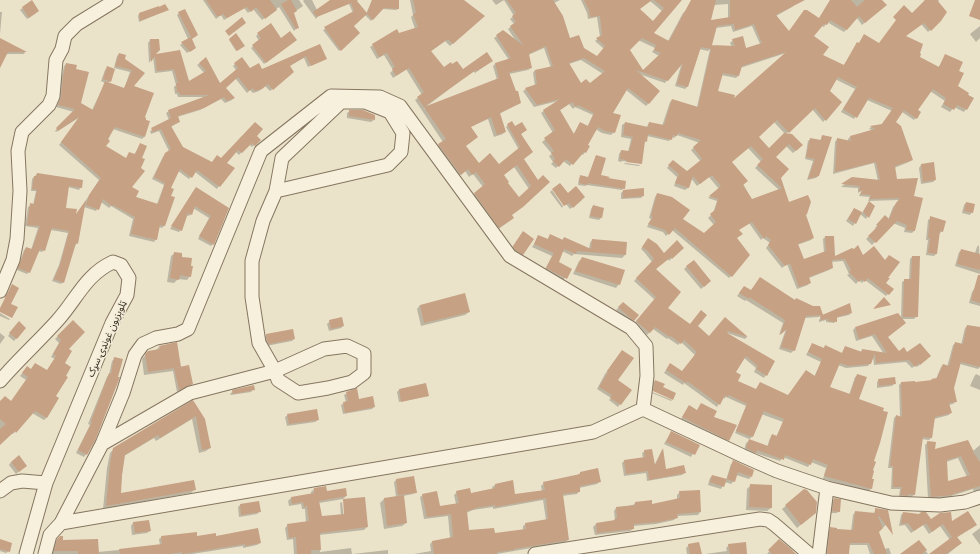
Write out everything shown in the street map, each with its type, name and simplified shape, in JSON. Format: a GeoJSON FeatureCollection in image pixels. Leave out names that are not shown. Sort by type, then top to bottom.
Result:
{"type":"FeatureCollection","features":[{"type":"Feature","properties":{"kind":"street"},"geometry":{"type":"LineString","coordinates":[[0,291],[13,260],[17,239],[20,191],[18,151],[22,132],[49,105],[53,96],[56,60],[62,48],[65,36],[77,24],[116,0]]}},
{"type":"Feature","properties":{"kind":"street"},"geometry":{"type":"LineString","coordinates":[[44,554],[50,534],[61,523],[102,444],[123,393],[135,356],[143,344],[156,338],[178,334],[188,329],[261,151],[330,96],[380,97],[400,106],[510,256],[631,328],[646,346],[647,376],[643,409]]}},
{"type":"Feature","properties":{"kind":"street"},"geometry":{"type":"LineString","coordinates":[[102,444],[190,393],[275,371],[324,349],[347,346],[364,354],[364,373],[352,382],[298,393],[278,380],[275,371],[259,343],[252,297],[252,261],[263,221],[276,191],[282,158],[341,102],[365,102],[390,112],[403,133],[401,152],[388,165],[276,191]]}},
{"type":"Feature","properties":{"kind":"street","name":"ټلوېزيون غونډۍ سړک"},"geometry":{"type":"LineString","coordinates":[[0,381],[16,362],[58,321],[86,281],[102,267],[113,262],[121,265],[129,278],[127,295],[109,330],[46,483],[26,554]]}},
{"type":"Feature","properties":{"kind":"street"},"geometry":{"type":"LineString","coordinates":[[61,523],[593,432],[643,409],[777,471],[827,488],[891,503],[940,505],[965,502],[980,497]]}},
{"type":"Feature","properties":{"kind":"street"},"geometry":{"type":"LineString","coordinates":[[0,491],[11,483],[22,481],[46,483]]}},
{"type":"Feature","properties":{"kind":"street"},"geometry":{"type":"LineString","coordinates":[[819,554],[827,488]]}},
{"type":"Feature","properties":{"kind":"street"},"geometry":{"type":"LineString","coordinates":[[534,554],[586,550],[760,519],[768,520],[809,554]]}},
{"type":"Feature","properties":{"kind":"building"},"geometry":{"type":"Polygon","coordinates":[[[32,0],[39,11],[29,18],[22,7],[32,0]]]}},
{"type":"Feature","properties":{"kind":"building"},"geometry":{"type":"Polygon","coordinates":[[[206,0],[270,0],[277,10],[265,19],[256,7],[251,12],[247,7],[227,18],[223,14],[217,16],[206,0]]]}},
{"type":"Feature","properties":{"kind":"building"},"geometry":{"type":"Polygon","coordinates":[[[291,0],[297,11],[294,13],[299,28],[296,29],[281,4],[291,0]]]}},
{"type":"Feature","properties":{"kind":"building"},"geometry":{"type":"Polygon","coordinates":[[[330,0],[358,0],[357,1],[367,13],[372,0],[399,0],[399,9],[384,8],[373,20],[367,14],[354,26],[360,33],[341,51],[324,27],[354,11],[351,3],[317,17],[313,12],[330,0]]]}},
{"type":"Feature","properties":{"kind":"building"},"geometry":{"type":"Polygon","coordinates":[[[413,0],[464,0],[485,16],[453,44],[448,39],[431,51],[444,67],[451,62],[452,64],[457,61],[463,69],[487,52],[493,61],[477,71],[476,70],[424,107],[499,78],[495,63],[511,58],[496,35],[503,30],[524,46],[510,26],[516,22],[512,16],[516,13],[507,0],[553,0],[563,16],[570,38],[579,35],[584,48],[597,56],[605,46],[596,38],[602,35],[600,16],[590,17],[589,10],[584,0],[652,0],[640,9],[653,21],[664,8],[654,0],[682,0],[654,33],[669,41],[691,0],[716,0],[711,20],[730,17],[730,0],[805,0],[776,15],[789,31],[804,10],[807,10],[819,18],[830,0],[851,0],[857,7],[865,0],[882,0],[887,5],[865,23],[859,16],[847,30],[830,20],[827,25],[824,24],[814,36],[829,47],[823,55],[844,65],[857,42],[859,43],[864,34],[879,43],[896,20],[893,17],[904,5],[912,13],[925,0],[937,0],[947,12],[941,21],[931,31],[924,23],[906,36],[923,44],[920,57],[939,67],[945,54],[963,62],[959,71],[964,73],[958,86],[974,98],[967,110],[957,105],[954,110],[943,104],[946,98],[933,89],[918,110],[921,112],[917,119],[904,110],[896,122],[901,126],[913,160],[895,166],[897,179],[918,178],[914,196],[923,198],[915,231],[906,230],[907,225],[897,221],[876,243],[868,236],[878,226],[876,225],[885,215],[889,219],[896,203],[900,198],[869,199],[871,195],[860,194],[863,190],[859,192],[860,186],[841,184],[852,177],[880,180],[876,162],[835,172],[837,138],[851,141],[850,136],[875,129],[870,126],[882,124],[893,108],[869,98],[857,118],[843,109],[857,87],[838,77],[830,91],[842,102],[826,121],[815,108],[789,133],[777,120],[759,137],[769,148],[784,133],[792,134],[803,145],[796,151],[789,144],[776,157],[789,169],[781,178],[789,202],[808,195],[811,202],[806,215],[814,238],[798,244],[804,259],[826,251],[825,236],[834,236],[835,256],[852,248],[854,249],[858,245],[863,255],[874,246],[885,260],[889,255],[900,262],[886,283],[894,289],[889,295],[868,278],[865,282],[862,279],[859,282],[849,272],[851,270],[845,259],[832,260],[833,268],[809,277],[811,283],[799,287],[790,263],[785,266],[768,245],[771,240],[766,236],[764,239],[752,222],[739,230],[743,234],[737,238],[750,255],[732,277],[675,228],[669,235],[665,230],[648,224],[653,217],[651,216],[657,193],[672,197],[690,210],[683,219],[704,233],[716,222],[710,214],[715,210],[718,199],[709,196],[721,186],[712,175],[700,184],[693,176],[689,188],[675,183],[679,174],[668,165],[673,160],[687,171],[702,159],[693,147],[701,140],[678,133],[677,136],[673,135],[672,140],[648,134],[647,142],[645,141],[642,164],[626,162],[627,160],[620,159],[621,150],[629,151],[633,137],[623,135],[625,122],[648,127],[649,122],[664,125],[672,99],[698,107],[712,46],[711,49],[701,47],[688,87],[677,84],[683,63],[668,81],[636,70],[660,91],[649,104],[628,88],[613,113],[621,115],[615,133],[605,131],[598,127],[588,145],[590,146],[586,153],[584,152],[573,165],[566,159],[559,167],[553,161],[555,159],[551,153],[554,151],[544,138],[555,130],[543,110],[560,99],[537,105],[525,88],[537,84],[535,70],[553,66],[546,46],[529,54],[532,68],[509,72],[516,91],[518,91],[521,103],[500,113],[506,132],[497,135],[491,117],[471,127],[478,137],[466,146],[479,163],[490,153],[499,164],[520,147],[507,124],[512,121],[515,126],[522,122],[527,130],[521,134],[533,152],[524,159],[538,180],[543,175],[550,182],[512,215],[514,218],[499,228],[474,193],[485,184],[476,172],[472,175],[468,169],[461,175],[438,144],[446,139],[417,97],[424,92],[409,68],[396,76],[392,69],[395,67],[387,53],[379,57],[372,44],[397,29],[399,33],[418,27],[413,14],[416,13],[413,0]],[[734,24],[717,26],[712,45],[735,46],[732,39],[743,36],[746,48],[762,43],[754,24],[735,30],[734,24]],[[642,38],[630,50],[643,70],[661,53],[654,50],[656,45],[642,38]],[[786,52],[742,66],[739,76],[723,73],[718,91],[735,95],[734,98],[786,52]],[[584,58],[569,63],[581,83],[586,79],[590,83],[605,71],[584,58]],[[572,102],[560,110],[574,134],[580,122],[588,126],[594,113],[578,105],[576,107],[572,102]],[[751,146],[732,162],[748,181],[743,185],[752,199],[782,188],[757,165],[763,159],[751,146]],[[517,165],[504,175],[509,182],[508,183],[519,197],[531,186],[517,165]]]}},
{"type":"Feature","properties":{"kind":"building"},"geometry":{"type":"Polygon","coordinates":[[[975,0],[980,0],[980,20],[969,16],[975,0]]]}},
{"type":"Feature","properties":{"kind":"building"},"geometry":{"type":"Polygon","coordinates":[[[165,4],[169,10],[140,21],[139,13],[165,4]]]}},
{"type":"Feature","properties":{"kind":"building"},"geometry":{"type":"Polygon","coordinates":[[[185,9],[198,35],[192,39],[196,48],[190,52],[181,42],[191,37],[178,12],[185,9]]]}},
{"type":"Feature","properties":{"kind":"building"},"geometry":{"type":"Polygon","coordinates":[[[242,17],[246,23],[229,36],[225,31],[242,17]]]}},
{"type":"Feature","properties":{"kind":"building"},"geometry":{"type":"Polygon","coordinates":[[[271,23],[281,38],[290,31],[297,40],[266,63],[252,45],[261,38],[257,33],[271,23]]]}},
{"type":"Feature","properties":{"kind":"building"},"geometry":{"type":"Polygon","coordinates":[[[236,33],[245,46],[237,51],[229,39],[236,33]]]}},
{"type":"Feature","properties":{"kind":"building"},"geometry":{"type":"Polygon","coordinates":[[[0,38],[27,52],[8,52],[0,68],[0,38]]]}},
{"type":"Feature","properties":{"kind":"building"},"geometry":{"type":"Polygon","coordinates":[[[150,39],[159,39],[160,50],[156,54],[180,50],[189,81],[206,71],[199,63],[206,57],[220,83],[238,68],[234,63],[242,57],[250,68],[259,63],[262,69],[320,44],[327,59],[311,66],[306,56],[290,66],[294,72],[273,90],[268,84],[262,89],[255,91],[253,88],[249,91],[238,77],[226,88],[235,98],[227,101],[224,97],[204,108],[178,116],[180,122],[171,126],[183,147],[212,162],[217,155],[221,158],[255,122],[263,129],[257,136],[261,140],[255,146],[252,143],[242,153],[238,150],[227,163],[235,168],[220,187],[197,170],[192,178],[180,169],[171,188],[174,189],[171,196],[175,197],[165,226],[160,225],[157,240],[131,234],[135,217],[113,205],[112,206],[103,199],[99,210],[86,205],[89,195],[101,178],[61,142],[79,117],[58,131],[56,128],[75,109],[58,105],[61,97],[66,63],[77,65],[76,69],[89,72],[81,103],[93,110],[105,81],[124,88],[132,70],[115,66],[119,53],[126,55],[125,59],[145,73],[134,86],[154,93],[145,117],[146,120],[150,121],[145,137],[115,127],[108,139],[110,141],[106,146],[126,158],[129,152],[135,154],[140,143],[147,146],[142,158],[145,159],[141,168],[145,171],[132,187],[139,191],[136,197],[158,204],[165,183],[154,177],[165,153],[171,149],[161,129],[153,132],[151,128],[171,118],[168,110],[209,95],[180,95],[179,92],[177,92],[176,83],[178,83],[174,69],[157,71],[155,56],[151,62],[150,39]]]}},
{"type":"Feature","properties":{"kind":"building"},"geometry":{"type":"Polygon","coordinates":[[[107,66],[115,69],[111,82],[103,79],[107,66]]]}},
{"type":"Feature","properties":{"kind":"building"},"geometry":{"type":"Polygon","coordinates":[[[349,110],[363,110],[375,115],[375,120],[349,116],[349,110]]]}},
{"type":"Feature","properties":{"kind":"building"},"geometry":{"type":"Polygon","coordinates":[[[822,135],[832,137],[819,176],[808,179],[815,159],[806,157],[810,138],[821,140],[822,135]]]}},
{"type":"Feature","properties":{"kind":"building"},"geometry":{"type":"Polygon","coordinates":[[[596,155],[606,158],[601,175],[610,177],[608,178],[626,181],[625,189],[579,183],[580,175],[588,177],[596,155]]]}},
{"type":"Feature","properties":{"kind":"building"},"geometry":{"type":"Polygon","coordinates":[[[934,162],[936,180],[923,182],[921,164],[934,162]]]}},
{"type":"Feature","properties":{"kind":"building"},"geometry":{"type":"Polygon","coordinates":[[[37,173],[83,180],[82,188],[69,186],[66,208],[77,209],[76,214],[86,200],[78,244],[76,243],[64,283],[54,279],[61,262],[69,231],[52,228],[45,251],[40,249],[30,273],[18,268],[26,247],[32,249],[40,226],[27,225],[30,203],[34,204],[37,190],[32,189],[34,176],[36,176],[37,173]]]}},
{"type":"Feature","properties":{"kind":"building"},"geometry":{"type":"Polygon","coordinates":[[[560,183],[568,193],[576,186],[585,197],[573,208],[569,203],[564,206],[552,189],[560,183]]]}},
{"type":"Feature","properties":{"kind":"building"},"geometry":{"type":"Polygon","coordinates":[[[196,187],[229,208],[214,245],[199,236],[211,216],[195,206],[192,215],[188,213],[182,231],[171,226],[196,187]]]}},
{"type":"Feature","properties":{"kind":"building"},"geometry":{"type":"Polygon","coordinates":[[[644,188],[644,196],[623,198],[623,190],[644,188]]]}},
{"type":"Feature","properties":{"kind":"building"},"geometry":{"type":"Polygon","coordinates":[[[869,201],[875,206],[869,218],[863,212],[869,201]]]}},
{"type":"Feature","properties":{"kind":"building"},"geometry":{"type":"Polygon","coordinates":[[[966,202],[975,204],[973,213],[964,211],[966,202]]]}},
{"type":"Feature","properties":{"kind":"building"},"geometry":{"type":"Polygon","coordinates":[[[593,205],[604,208],[602,218],[590,216],[593,205]]]}},
{"type":"Feature","properties":{"kind":"building"},"geometry":{"type":"Polygon","coordinates":[[[854,208],[862,212],[856,224],[848,219],[854,208]]]}},
{"type":"Feature","properties":{"kind":"building"},"geometry":{"type":"Polygon","coordinates":[[[930,216],[946,221],[943,232],[940,231],[937,254],[928,253],[930,216]]]}},
{"type":"Feature","properties":{"kind":"building"},"geometry":{"type":"Polygon","coordinates":[[[523,231],[534,239],[523,255],[515,250],[513,246],[523,231]]]}},
{"type":"Feature","properties":{"kind":"building"},"geometry":{"type":"Polygon","coordinates":[[[550,234],[563,240],[564,237],[591,249],[592,239],[627,242],[626,255],[577,251],[576,254],[564,249],[559,262],[572,269],[567,279],[546,268],[554,253],[534,244],[538,235],[548,239],[550,234]]]}},
{"type":"Feature","properties":{"kind":"building"},"geometry":{"type":"Polygon","coordinates":[[[648,238],[657,244],[664,253],[677,240],[684,248],[672,259],[671,257],[656,269],[681,292],[668,308],[690,324],[701,310],[707,315],[698,326],[709,336],[725,317],[748,337],[728,331],[727,333],[775,361],[767,376],[756,369],[758,366],[746,356],[736,372],[741,375],[738,381],[756,389],[760,382],[788,395],[806,370],[815,376],[822,359],[808,352],[812,343],[824,348],[825,345],[842,353],[845,346],[862,352],[862,349],[887,353],[875,334],[859,339],[855,327],[898,313],[906,323],[888,337],[899,351],[904,347],[907,352],[920,343],[931,356],[915,367],[909,360],[876,363],[875,353],[871,364],[849,366],[840,363],[830,387],[850,394],[857,374],[867,377],[859,399],[884,408],[883,411],[888,412],[874,461],[876,462],[873,470],[872,479],[874,479],[872,489],[824,476],[828,465],[813,459],[811,465],[785,455],[784,460],[757,450],[756,453],[746,448],[749,439],[768,446],[772,434],[777,436],[784,419],[764,411],[753,437],[736,431],[747,404],[729,395],[727,397],[725,395],[720,405],[687,381],[686,383],[666,370],[670,363],[682,371],[697,352],[684,340],[681,344],[671,336],[670,337],[655,327],[650,333],[636,321],[656,297],[636,278],[654,259],[648,251],[642,247],[648,238]]]}},
{"type":"Feature","properties":{"kind":"building"},"geometry":{"type":"Polygon","coordinates":[[[961,249],[980,254],[980,270],[957,264],[961,249]]]}},
{"type":"Feature","properties":{"kind":"building"},"geometry":{"type":"Polygon","coordinates":[[[174,252],[182,253],[182,257],[192,258],[191,266],[193,266],[191,277],[180,275],[179,280],[170,278],[174,252]]]}},
{"type":"Feature","properties":{"kind":"building"},"geometry":{"type":"Polygon","coordinates":[[[912,256],[920,256],[918,317],[903,317],[904,279],[911,279],[912,256]]]}},
{"type":"Feature","properties":{"kind":"building"},"geometry":{"type":"Polygon","coordinates":[[[582,257],[625,270],[620,285],[575,271],[582,257]]]}},
{"type":"Feature","properties":{"kind":"building"},"geometry":{"type":"Polygon","coordinates":[[[694,260],[711,281],[704,287],[686,266],[694,260]]]}},
{"type":"Feature","properties":{"kind":"building"},"geometry":{"type":"Polygon","coordinates":[[[978,275],[980,275],[980,303],[971,300],[978,275]]]}},
{"type":"Feature","properties":{"kind":"building"},"geometry":{"type":"Polygon","coordinates":[[[760,277],[795,300],[796,298],[813,306],[820,306],[823,315],[806,316],[795,351],[781,347],[787,329],[780,335],[785,320],[749,297],[749,299],[739,293],[744,286],[751,290],[760,277]]]}},
{"type":"Feature","properties":{"kind":"building"},"geometry":{"type":"Polygon","coordinates":[[[12,284],[19,288],[11,304],[18,307],[12,318],[0,312],[0,308],[12,284]]]}},
{"type":"Feature","properties":{"kind":"building"},"geometry":{"type":"Polygon","coordinates":[[[465,293],[470,312],[424,323],[420,305],[465,293]]]}},
{"type":"Feature","properties":{"kind":"building"},"geometry":{"type":"Polygon","coordinates":[[[884,297],[891,305],[873,309],[884,297]]]}},
{"type":"Feature","properties":{"kind":"building"},"geometry":{"type":"Polygon","coordinates":[[[623,302],[639,315],[634,321],[618,307],[623,302]]]}},
{"type":"Feature","properties":{"kind":"building"},"geometry":{"type":"Polygon","coordinates":[[[850,303],[852,313],[837,317],[837,322],[828,321],[828,319],[821,320],[820,316],[850,303]]]}},
{"type":"Feature","properties":{"kind":"building"},"geometry":{"type":"Polygon","coordinates":[[[342,317],[344,326],[331,329],[329,320],[342,317]]]}},
{"type":"Feature","properties":{"kind":"building"},"geometry":{"type":"Polygon","coordinates":[[[73,320],[85,332],[69,349],[72,351],[65,363],[71,367],[66,376],[68,377],[56,396],[59,398],[47,418],[35,411],[16,433],[15,431],[0,445],[0,429],[6,424],[0,419],[0,401],[5,396],[11,401],[28,377],[22,373],[27,366],[31,369],[35,363],[47,370],[56,356],[53,354],[61,340],[57,336],[73,320]]]}},
{"type":"Feature","properties":{"kind":"building"},"geometry":{"type":"Polygon","coordinates":[[[19,321],[26,328],[17,339],[9,333],[19,321]]]}},
{"type":"Feature","properties":{"kind":"building"},"geometry":{"type":"Polygon","coordinates":[[[967,325],[980,327],[980,367],[961,362],[954,388],[957,402],[949,403],[952,413],[935,417],[932,438],[923,437],[915,495],[900,495],[902,487],[893,487],[893,466],[890,466],[896,415],[902,417],[901,382],[915,382],[937,378],[943,364],[949,366],[955,342],[963,344],[967,325]]]}},
{"type":"Feature","properties":{"kind":"building"},"geometry":{"type":"Polygon","coordinates":[[[293,329],[295,339],[269,344],[266,334],[293,329]]]}},
{"type":"Feature","properties":{"kind":"building"},"geometry":{"type":"Polygon","coordinates":[[[177,342],[181,367],[148,372],[145,354],[148,351],[160,349],[159,346],[177,342]]]}},
{"type":"Feature","properties":{"kind":"building"},"geometry":{"type":"Polygon","coordinates":[[[622,350],[634,358],[618,380],[632,390],[621,405],[610,398],[612,395],[599,387],[608,372],[607,371],[622,350]]]}},
{"type":"Feature","properties":{"kind":"building"},"geometry":{"type":"Polygon","coordinates":[[[114,357],[123,359],[118,377],[120,377],[95,441],[87,455],[78,450],[92,422],[91,421],[109,373],[111,374],[114,357]]]}},
{"type":"Feature","properties":{"kind":"building"},"geometry":{"type":"Polygon","coordinates":[[[189,365],[193,384],[179,390],[174,368],[189,365]]]}},
{"type":"Feature","properties":{"kind":"building"},"geometry":{"type":"Polygon","coordinates":[[[895,377],[896,384],[879,386],[878,379],[895,377]]]}},
{"type":"Feature","properties":{"kind":"building"},"geometry":{"type":"Polygon","coordinates":[[[655,380],[665,384],[663,387],[676,393],[673,400],[653,391],[655,380]]]}},
{"type":"Feature","properties":{"kind":"building"},"geometry":{"type":"Polygon","coordinates":[[[426,383],[429,396],[401,402],[399,389],[426,383]]]}},
{"type":"Feature","properties":{"kind":"building"},"geometry":{"type":"Polygon","coordinates":[[[254,385],[255,390],[233,394],[232,390],[254,385]]]}},
{"type":"Feature","properties":{"kind":"building"},"geometry":{"type":"Polygon","coordinates":[[[357,388],[359,399],[373,396],[375,407],[345,413],[343,402],[348,401],[346,392],[357,388]]]}},
{"type":"Feature","properties":{"kind":"building"},"geometry":{"type":"Polygon","coordinates":[[[193,400],[205,419],[211,448],[202,450],[196,416],[160,438],[158,435],[125,455],[121,493],[194,480],[196,490],[106,506],[113,448],[193,400]]]}},
{"type":"Feature","properties":{"kind":"building"},"geometry":{"type":"Polygon","coordinates":[[[701,403],[717,411],[714,417],[737,425],[729,441],[682,417],[689,405],[697,410],[701,403]]]}},
{"type":"Feature","properties":{"kind":"building"},"geometry":{"type":"Polygon","coordinates":[[[317,409],[319,420],[289,424],[287,414],[317,409]]]}},
{"type":"Feature","properties":{"kind":"building"},"geometry":{"type":"Polygon","coordinates":[[[671,431],[700,445],[695,455],[666,442],[671,431]]]}},
{"type":"Feature","properties":{"kind":"building"},"geometry":{"type":"Polygon","coordinates":[[[968,440],[973,452],[980,462],[980,486],[953,495],[931,497],[927,441],[936,442],[935,449],[968,440]],[[961,456],[947,460],[948,481],[970,475],[961,456]]]}},
{"type":"Feature","properties":{"kind":"building"},"geometry":{"type":"Polygon","coordinates":[[[663,448],[666,469],[684,465],[686,473],[649,480],[648,471],[626,474],[624,460],[645,457],[644,450],[652,449],[655,465],[663,448]]]}},
{"type":"Feature","properties":{"kind":"building"},"geometry":{"type":"Polygon","coordinates":[[[19,455],[27,466],[19,472],[11,462],[19,455]]]}},
{"type":"Feature","properties":{"kind":"building"},"geometry":{"type":"Polygon","coordinates":[[[733,460],[754,470],[752,477],[738,472],[735,482],[727,479],[733,460]]]}},
{"type":"Feature","properties":{"kind":"building"},"geometry":{"type":"Polygon","coordinates":[[[598,468],[601,482],[580,486],[580,492],[563,494],[569,540],[497,552],[497,554],[434,554],[432,541],[453,537],[451,514],[427,517],[422,494],[437,491],[440,506],[459,503],[456,491],[470,488],[471,493],[495,488],[495,484],[513,480],[515,494],[545,490],[543,482],[580,474],[580,472],[598,468]],[[546,498],[495,507],[495,505],[475,508],[467,511],[469,530],[494,528],[495,533],[526,529],[525,523],[548,519],[546,498]]]}},
{"type":"Feature","properties":{"kind":"building"},"geometry":{"type":"Polygon","coordinates":[[[712,475],[727,479],[724,487],[710,482],[712,475]]]}},
{"type":"Feature","properties":{"kind":"building"},"geometry":{"type":"Polygon","coordinates":[[[414,476],[417,493],[398,495],[396,479],[414,476]]]}},
{"type":"Feature","properties":{"kind":"building"},"geometry":{"type":"Polygon","coordinates":[[[750,484],[772,485],[772,508],[749,507],[750,484]]]}},
{"type":"Feature","properties":{"kind":"building"},"geometry":{"type":"Polygon","coordinates":[[[326,486],[327,491],[346,488],[347,496],[319,501],[322,516],[344,514],[343,499],[365,497],[368,527],[320,533],[321,550],[311,550],[311,554],[297,554],[296,537],[289,538],[287,524],[309,521],[307,506],[304,507],[303,502],[292,504],[291,497],[314,493],[314,488],[326,486]]]}},
{"type":"Feature","properties":{"kind":"building"},"geometry":{"type":"Polygon","coordinates":[[[804,489],[807,490],[817,502],[816,513],[801,525],[785,505],[804,489]]]}},
{"type":"Feature","properties":{"kind":"building"},"geometry":{"type":"Polygon","coordinates":[[[700,490],[701,512],[677,514],[678,518],[659,522],[634,524],[634,529],[597,533],[596,523],[615,520],[614,519],[617,518],[616,507],[635,505],[635,502],[652,500],[652,504],[680,498],[679,491],[700,490]]]}},
{"type":"Feature","properties":{"kind":"building"},"geometry":{"type":"Polygon","coordinates":[[[404,495],[407,523],[387,526],[384,498],[404,495]]]}},
{"type":"Feature","properties":{"kind":"building"},"geometry":{"type":"Polygon","coordinates":[[[834,498],[841,499],[840,512],[832,511],[834,498]]]}},
{"type":"Feature","properties":{"kind":"building"},"geometry":{"type":"Polygon","coordinates":[[[259,501],[261,512],[241,515],[240,504],[259,501]]]}},
{"type":"Feature","properties":{"kind":"building"},"geometry":{"type":"Polygon","coordinates":[[[875,508],[888,510],[893,535],[879,516],[878,517],[883,528],[879,532],[887,554],[874,554],[869,543],[850,543],[849,554],[827,554],[830,527],[853,530],[855,511],[875,513],[875,508]]]}},
{"type":"Feature","properties":{"kind":"building"},"geometry":{"type":"Polygon","coordinates":[[[968,511],[977,525],[957,537],[962,543],[946,554],[929,554],[952,537],[943,524],[932,532],[926,523],[914,531],[908,523],[901,524],[903,512],[919,514],[921,512],[926,512],[931,519],[940,513],[951,512],[952,521],[968,511]]]}},
{"type":"Feature","properties":{"kind":"building"},"geometry":{"type":"Polygon","coordinates":[[[149,520],[151,531],[135,533],[133,522],[149,520]]]}},
{"type":"Feature","properties":{"kind":"building"},"geometry":{"type":"Polygon","coordinates":[[[258,528],[261,543],[245,546],[245,544],[183,554],[182,552],[170,554],[120,554],[119,549],[162,544],[161,536],[197,532],[197,536],[216,533],[216,536],[258,528]]]}},
{"type":"Feature","properties":{"kind":"building"},"geometry":{"type":"Polygon","coordinates":[[[60,536],[63,536],[63,540],[98,539],[99,554],[78,554],[78,551],[54,551],[57,539],[60,536]]]}},
{"type":"Feature","properties":{"kind":"building"},"geometry":{"type":"Polygon","coordinates":[[[0,539],[12,543],[10,552],[0,549],[0,539]]]}},
{"type":"Feature","properties":{"kind":"building"},"geometry":{"type":"Polygon","coordinates":[[[779,539],[796,554],[772,554],[768,550],[779,539]]]}},
{"type":"Feature","properties":{"kind":"building"},"geometry":{"type":"Polygon","coordinates":[[[919,540],[927,550],[922,554],[900,554],[919,540]]]}},
{"type":"Feature","properties":{"kind":"building"},"geometry":{"type":"Polygon","coordinates":[[[699,542],[702,554],[690,554],[688,544],[699,542]]]}},
{"type":"Feature","properties":{"kind":"building"},"geometry":{"type":"Polygon","coordinates":[[[746,542],[747,554],[730,554],[728,544],[746,542]]]}}]}
